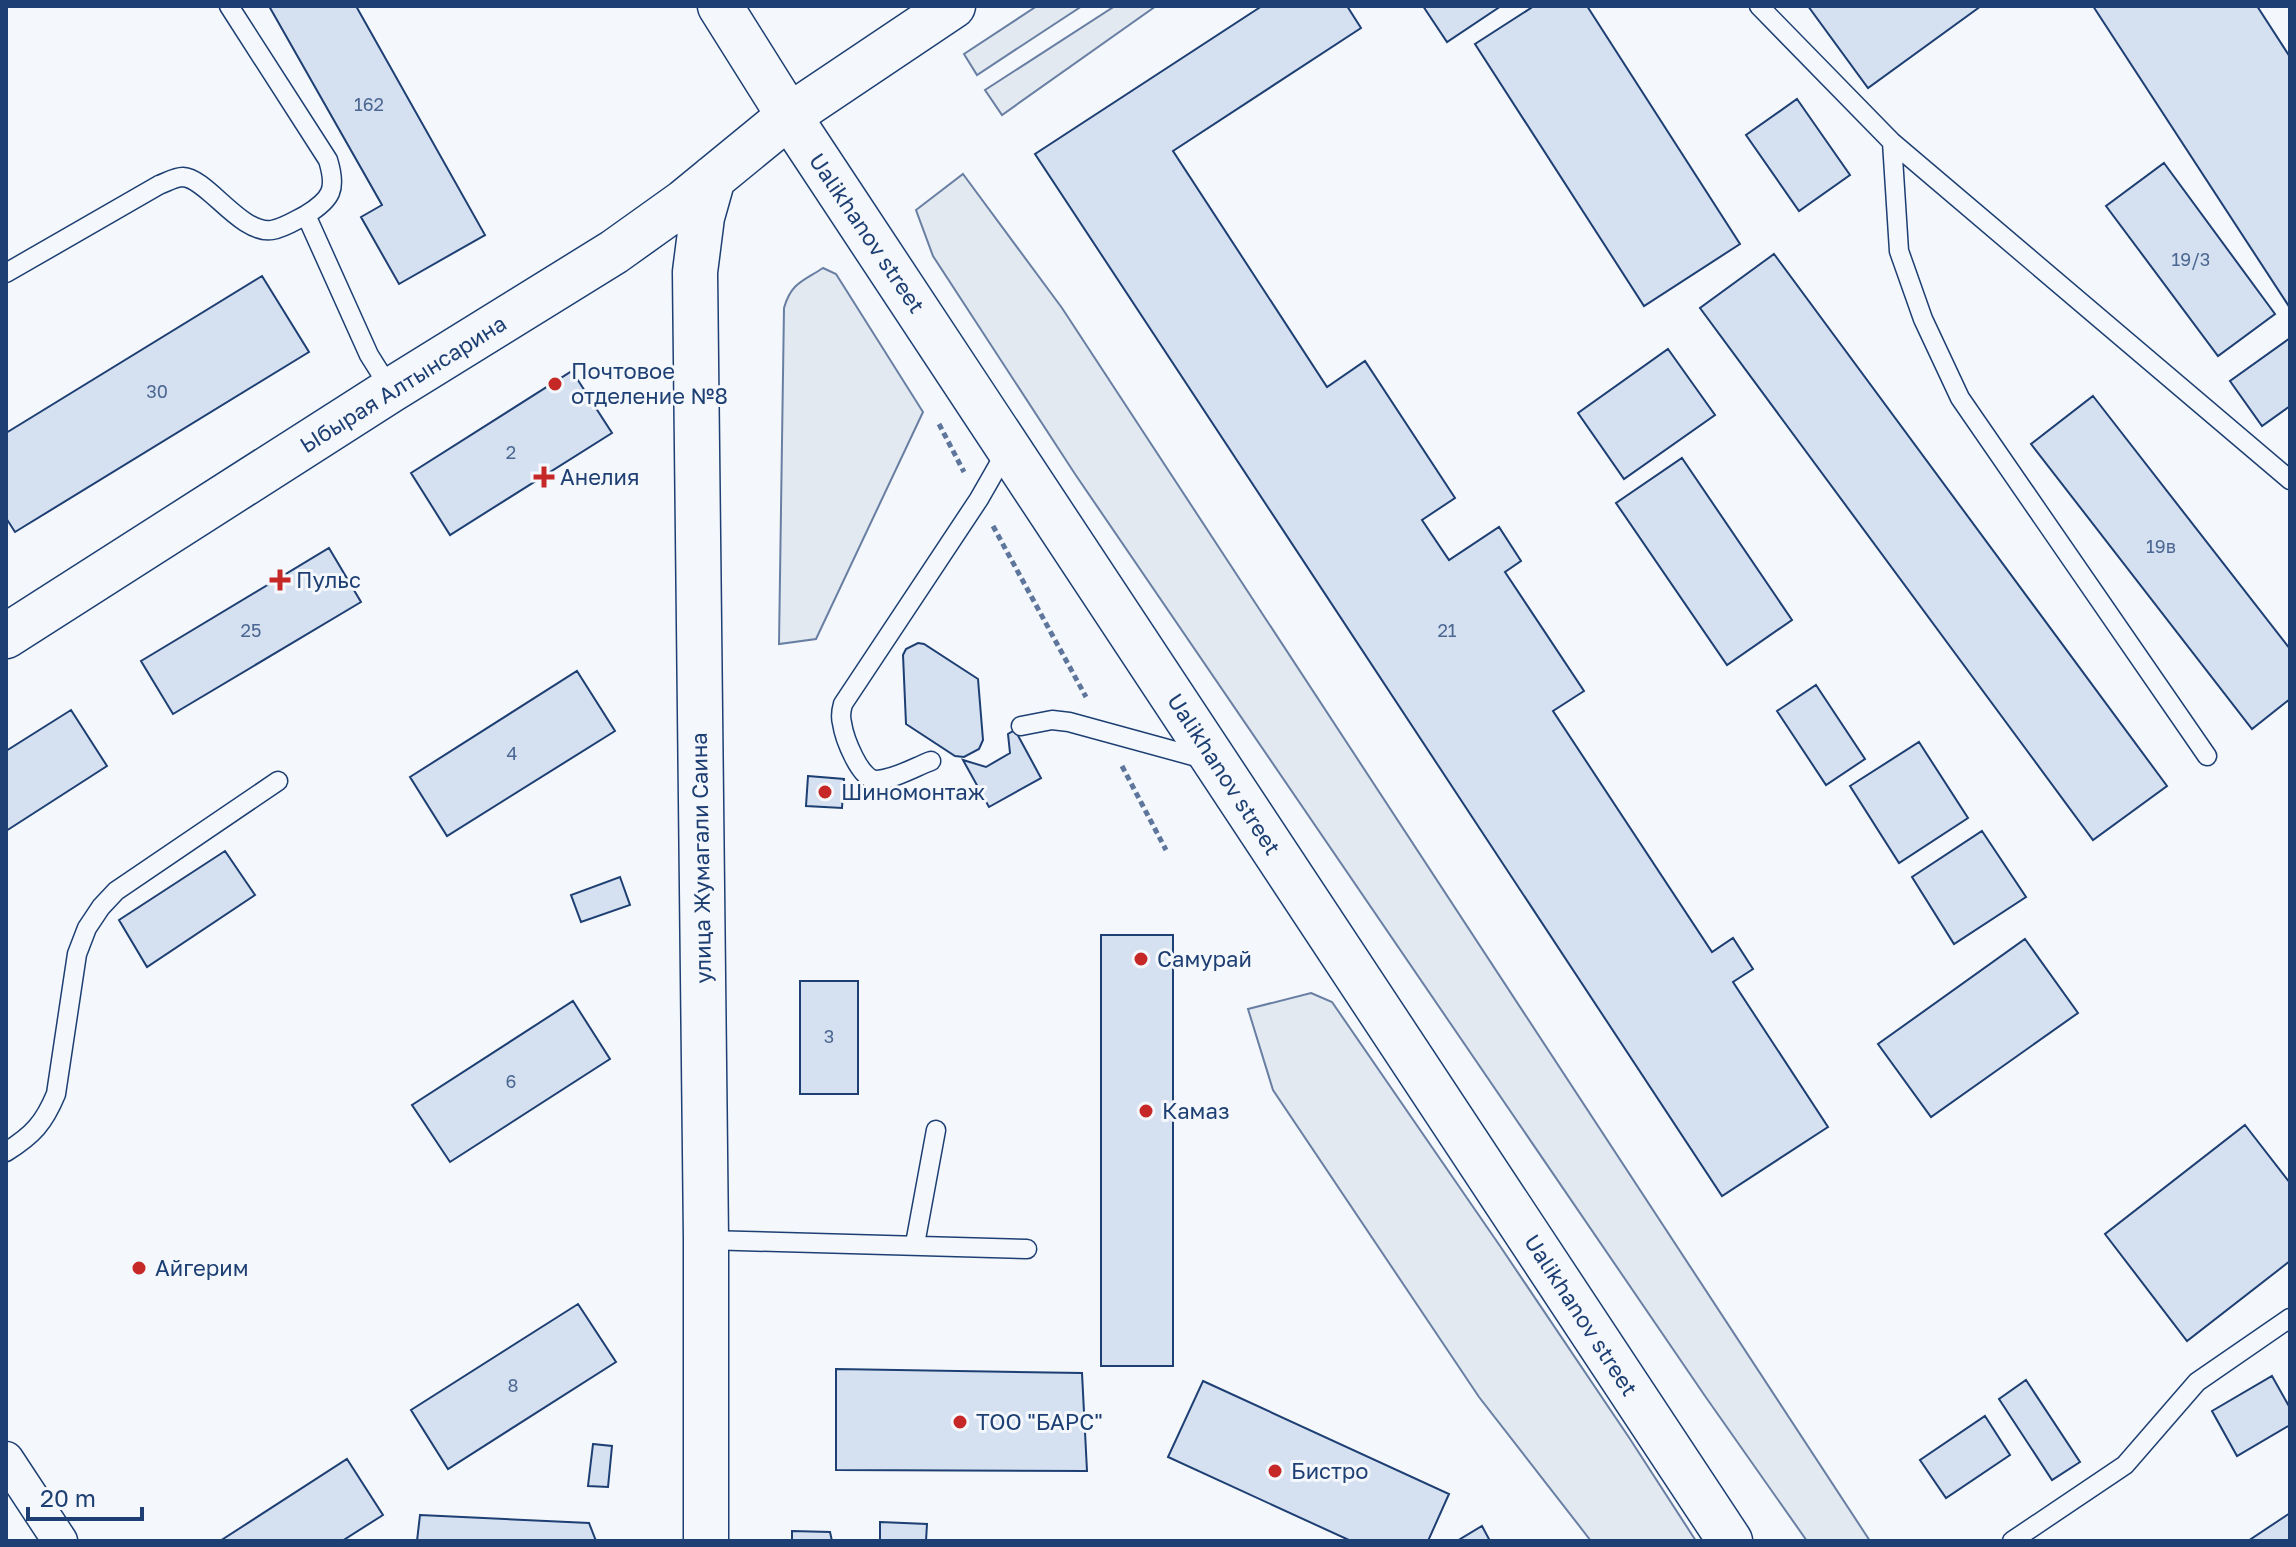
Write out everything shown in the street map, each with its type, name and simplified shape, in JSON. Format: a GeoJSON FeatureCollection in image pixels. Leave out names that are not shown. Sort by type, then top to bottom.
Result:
{"type":"FeatureCollection","features":[{"type":"Feature","properties":{"kind":"main road","name":"Ualikhanov street"},"geometry":{"type":"LineString","coordinates":[[720,6],[789,116],[1730,1541]]}},
{"type":"Feature","properties":{"kind":"main road","name":"Ыбырая Алтынсарина"},"geometry":{"type":"LineString","coordinates":[[6,636],[391,390],[614,252],[684,202],[789,116],[953,6]]}},
{"type":"Feature","properties":{"kind":"main road","name":"улица Жумагали Саина"},"geometry":{"type":"LineString","coordinates":[[706,1541],[706,1240],[695,272],[702,217],[713,178]]}},
{"type":"Feature","properties":{"kind":"street"},"geometry":{"type":"LineString","coordinates":[[6,1459],[60,1541]]}},
{"type":"Feature","properties":{"kind":"lane"},"geometry":{"type":"LineString","coordinates":[[6,273],[175,178],[191,179],[240,218],[258,228],[275,230],[320,207],[328,198],[333,175],[328,160],[229,6]]}},
{"type":"Feature","properties":{"kind":"lane"},"geometry":{"type":"LineString","coordinates":[[1759,6],[1892,142],[2290,480]]}},
{"type":"Feature","properties":{"kind":"lane"},"geometry":{"type":"LineString","coordinates":[[1892,142],[1899,251],[1923,319],[1960,398],[2207,756]]}},
{"type":"Feature","properties":{"kind":"lane"},"geometry":{"type":"LineString","coordinates":[[306,215],[369,355],[391,390]]}},
{"type":"Feature","properties":{"kind":"lane"},"geometry":{"type":"LineString","coordinates":[[931,761],[896,775],[870,779],[855,759],[840,714],[847,695],[979,499],[1009,447]]}},
{"type":"Feature","properties":{"kind":"lane"},"geometry":{"type":"LineString","coordinates":[[1021,726],[1044,721],[1069,722],[1216,762]]}},
{"type":"Feature","properties":{"kind":"lane"},"geometry":{"type":"LineString","coordinates":[[6,1152],[38,1128],[56,1094],[77,954],[87,928],[101,907],[116,891],[278,781]]}},
{"type":"Feature","properties":{"kind":"lane"},"geometry":{"type":"LineString","coordinates":[[915,1244],[936,1130]]}},
{"type":"Feature","properties":{"kind":"lane"},"geometry":{"type":"LineString","coordinates":[[706,1240],[1027,1249]]}},
{"type":"Feature","properties":{"kind":"lane"},"geometry":{"type":"LineString","coordinates":[[2012,1541],[2125,1465],[2197,1382],[2290,1318]]}},
{"type":"Feature","properties":{"kind":"path"},"geometry":{"type":"LineString","coordinates":[[938,422],[1166,850]]}},
{"type":"Feature","properties":{"kind":"shaded area"},"geometry":{"type":"Polygon","coordinates":[[[1037,6],[1082,6],[977,75],[964,54],[1037,6]]]}},
{"type":"Feature","properties":{"kind":"shaded area"},"geometry":{"type":"Polygon","coordinates":[[[1115,6],[1156,6],[1002,115],[985,90],[1115,6]]]}},
{"type":"Feature","properties":{"kind":"shaded area"},"geometry":{"type":"Polygon","coordinates":[[[963,174],[1062,308],[1870,1541],[1807,1541],[1075,474],[933,256],[916,210],[963,174]]]}},
{"type":"Feature","properties":{"kind":"shaded area"},"geometry":{"type":"Polygon","coordinates":[[[823,268],[836,274],[923,412],[816,639],[779,644],[784,308],[794,288],[823,268]]]}},
{"type":"Feature","properties":{"kind":"shaded area"},"geometry":{"type":"Polygon","coordinates":[[[1311,993],[1332,1002],[1500,1246],[1696,1541],[1591,1541],[1479,1397],[1273,1090],[1248,1009],[1311,993]]]}},
{"type":"Feature","properties":{"kind":"building"},"geometry":{"type":"Polygon","coordinates":[[[269,6],[356,6],[485,235],[399,284],[361,217],[382,205],[269,6]]]}},
{"type":"Feature","properties":{"kind":"building"},"geometry":{"type":"Polygon","coordinates":[[[1262,6],[1347,6],[1361,28],[1173,151],[1327,387],[1365,361],[1455,498],[1422,520],[1449,560],[1499,527],[1521,561],[1505,572],[1584,691],[1553,711],[1712,952],[1733,938],[1753,969],[1733,982],[1828,1127],[1722,1196],[1035,154],[1262,6]]]}},
{"type":"Feature","properties":{"kind":"building"},"geometry":{"type":"Polygon","coordinates":[[[1423,6],[1501,6],[1447,42],[1423,6]]]}},
{"type":"Feature","properties":{"kind":"building"},"geometry":{"type":"Polygon","coordinates":[[[1534,6],[1587,6],[1740,244],[1644,306],[1475,44],[1534,6]]]}},
{"type":"Feature","properties":{"kind":"building"},"geometry":{"type":"Polygon","coordinates":[[[1808,6],[1981,6],[1868,88],[1808,6]]]}},
{"type":"Feature","properties":{"kind":"building"},"geometry":{"type":"Polygon","coordinates":[[[2093,6],[2257,6],[2290,57],[2290,308],[2093,6]]]}},
{"type":"Feature","properties":{"kind":"building"},"geometry":{"type":"Polygon","coordinates":[[[1797,99],[1850,175],[1799,211],[1746,135],[1797,99]]]}},
{"type":"Feature","properties":{"kind":"building"},"geometry":{"type":"Polygon","coordinates":[[[2164,163],[2275,314],[2218,356],[2106,206],[2164,163]]]}},
{"type":"Feature","properties":{"kind":"building"},"geometry":{"type":"Polygon","coordinates":[[[1774,254],[2167,786],[2093,840],[1700,308],[1774,254]]]}},
{"type":"Feature","properties":{"kind":"building"},"geometry":{"type":"Polygon","coordinates":[[[262,276],[309,352],[15,532],[6,518],[6,433],[262,276]]]}},
{"type":"Feature","properties":{"kind":"building"},"geometry":{"type":"Polygon","coordinates":[[[2290,338],[2290,406],[2262,426],[2230,381],[2290,338]]]}},
{"type":"Feature","properties":{"kind":"building"},"geometry":{"type":"Polygon","coordinates":[[[1668,349],[1715,415],[1624,479],[1578,413],[1668,349]]]}},
{"type":"Feature","properties":{"kind":"building"},"geometry":{"type":"Polygon","coordinates":[[[572,371],[612,433],[450,535],[411,473],[572,371]]]}},
{"type":"Feature","properties":{"kind":"building"},"geometry":{"type":"Polygon","coordinates":[[[2093,396],[2290,649],[2290,699],[2252,729],[2031,444],[2093,396]]]}},
{"type":"Feature","properties":{"kind":"building"},"geometry":{"type":"Polygon","coordinates":[[[1682,458],[1792,620],[1727,665],[1616,503],[1682,458]]]}},
{"type":"Feature","properties":{"kind":"building"},"geometry":{"type":"Polygon","coordinates":[[[329,548],[361,602],[173,714],[141,661],[329,548]]]}},
{"type":"Feature","properties":{"kind":"building"},"geometry":{"type":"Polygon","coordinates":[[[918,643],[978,679],[983,740],[979,749],[964,757],[955,756],[906,724],[903,655],[906,649],[918,643]]]}},
{"type":"Feature","properties":{"kind":"building"},"geometry":{"type":"Polygon","coordinates":[[[577,671],[615,731],[447,836],[410,777],[577,671]]]}},
{"type":"Feature","properties":{"kind":"building"},"geometry":{"type":"Polygon","coordinates":[[[1816,685],[1865,759],[1826,785],[1777,711],[1816,685]]]}},
{"type":"Feature","properties":{"kind":"building"},"geometry":{"type":"Polygon","coordinates":[[[71,710],[107,766],[6,831],[6,751],[71,710]]]}},
{"type":"Feature","properties":{"kind":"building"},"geometry":{"type":"Polygon","coordinates":[[[1015,730],[1041,778],[989,807],[963,760],[986,767],[1010,753],[1008,734],[1015,730]]]}},
{"type":"Feature","properties":{"kind":"building"},"geometry":{"type":"Polygon","coordinates":[[[1919,742],[1968,818],[1899,863],[1850,786],[1919,742]]]}},
{"type":"Feature","properties":{"kind":"building","name":"Шиномонтаж"},"geometry":{"type":"Polygon","coordinates":[[[808,776],[844,779],[842,808],[806,806],[808,776]]]}},
{"type":"Feature","properties":{"kind":"building"},"geometry":{"type":"Polygon","coordinates":[[[1982,831],[2026,897],[1954,944],[1912,877],[1982,831]]]}},
{"type":"Feature","properties":{"kind":"building"},"geometry":{"type":"Polygon","coordinates":[[[225,851],[255,895],[147,967],[119,920],[225,851]]]}},
{"type":"Feature","properties":{"kind":"building"},"geometry":{"type":"Polygon","coordinates":[[[620,877],[630,905],[581,922],[571,895],[620,877]]]}},
{"type":"Feature","properties":{"kind":"building"},"geometry":{"type":"Polygon","coordinates":[[[1101,935],[1173,935],[1173,1366],[1101,1366],[1101,935]]]}},
{"type":"Feature","properties":{"kind":"building"},"geometry":{"type":"Polygon","coordinates":[[[2025,939],[2078,1013],[1931,1117],[1878,1044],[2025,939]]]}},
{"type":"Feature","properties":{"kind":"building"},"geometry":{"type":"Polygon","coordinates":[[[800,981],[858,981],[858,1094],[800,1094],[800,981]]]}},
{"type":"Feature","properties":{"kind":"building"},"geometry":{"type":"Polygon","coordinates":[[[573,1001],[610,1059],[450,1162],[412,1105],[573,1001]]]}},
{"type":"Feature","properties":{"kind":"building"},"geometry":{"type":"Polygon","coordinates":[[[2245,1125],[2290,1183],[2290,1261],[2187,1341],[2105,1234],[2245,1125]]]}},
{"type":"Feature","properties":{"kind":"building"},"geometry":{"type":"Polygon","coordinates":[[[578,1304],[616,1362],[448,1469],[411,1410],[578,1304]]]}},
{"type":"Feature","properties":{"kind":"building","name":"ТОО \"БАРС\""},"geometry":{"type":"Polygon","coordinates":[[[836,1369],[1082,1373],[1087,1471],[836,1470],[836,1369]]]}},
{"type":"Feature","properties":{"kind":"building"},"geometry":{"type":"Polygon","coordinates":[[[2272,1376],[2290,1408],[2290,1425],[2237,1456],[2212,1411],[2272,1376]]]}},
{"type":"Feature","properties":{"kind":"building"},"geometry":{"type":"Polygon","coordinates":[[[2026,1380],[2080,1462],[2052,1480],[1999,1399],[2026,1380]]]}},
{"type":"Feature","properties":{"kind":"building"},"geometry":{"type":"Polygon","coordinates":[[[1203,1381],[1449,1494],[1428,1541],[1351,1541],[1168,1457],[1203,1381]]]}},
{"type":"Feature","properties":{"kind":"building"},"geometry":{"type":"Polygon","coordinates":[[[1985,1416],[2010,1455],[1946,1498],[1920,1460],[1985,1416]]]}},
{"type":"Feature","properties":{"kind":"building"},"geometry":{"type":"Polygon","coordinates":[[[593,1444],[612,1446],[608,1487],[588,1486],[593,1444]]]}},
{"type":"Feature","properties":{"kind":"building"},"geometry":{"type":"Polygon","coordinates":[[[347,1459],[383,1515],[342,1541],[220,1541],[347,1459]]]}},
{"type":"Feature","properties":{"kind":"building"},"geometry":{"type":"Polygon","coordinates":[[[2290,1513],[2290,1541],[2248,1541],[2290,1513]]]}},
{"type":"Feature","properties":{"kind":"building"},"geometry":{"type":"Polygon","coordinates":[[[420,1515],[589,1523],[596,1541],[417,1541],[420,1515]]]}},
{"type":"Feature","properties":{"kind":"building"},"geometry":{"type":"Polygon","coordinates":[[[880,1522],[927,1524],[926,1541],[880,1541],[880,1522]]]}},
{"type":"Feature","properties":{"kind":"building"},"geometry":{"type":"Polygon","coordinates":[[[1482,1526],[1490,1541],[1457,1541],[1482,1526]]]}},
{"type":"Feature","properties":{"kind":"building"},"geometry":{"type":"Polygon","coordinates":[[[792,1531],[830,1532],[832,1541],[792,1541],[792,1531]]]}},
{"type":"Feature","properties":{"kind":"place","name":"Почтовое отделение №8"},"geometry":{"type":"Point","coordinates":[555,384]}},
{"type":"Feature","properties":{"kind":"place","name":"Анелия"},"geometry":{"type":"Point","coordinates":[544,477]}},
{"type":"Feature","properties":{"kind":"place","name":"Пульс"},"geometry":{"type":"Point","coordinates":[280,580]}},
{"type":"Feature","properties":{"kind":"place","name":"Шиномонтаж"},"geometry":{"type":"Point","coordinates":[825,792]}},
{"type":"Feature","properties":{"kind":"place","name":"Самурай"},"geometry":{"type":"Point","coordinates":[1141,959]}},
{"type":"Feature","properties":{"kind":"place","name":"Камаз"},"geometry":{"type":"Point","coordinates":[1146,1111]}},
{"type":"Feature","properties":{"kind":"place","name":"Айгерим"},"geometry":{"type":"Point","coordinates":[139,1268]}},
{"type":"Feature","properties":{"kind":"place","name":"ТОО \"БАРС\""},"geometry":{"type":"Point","coordinates":[960,1422]}},
{"type":"Feature","properties":{"kind":"place","name":"Бистро"},"geometry":{"type":"Point","coordinates":[1275,1471]}}]}
